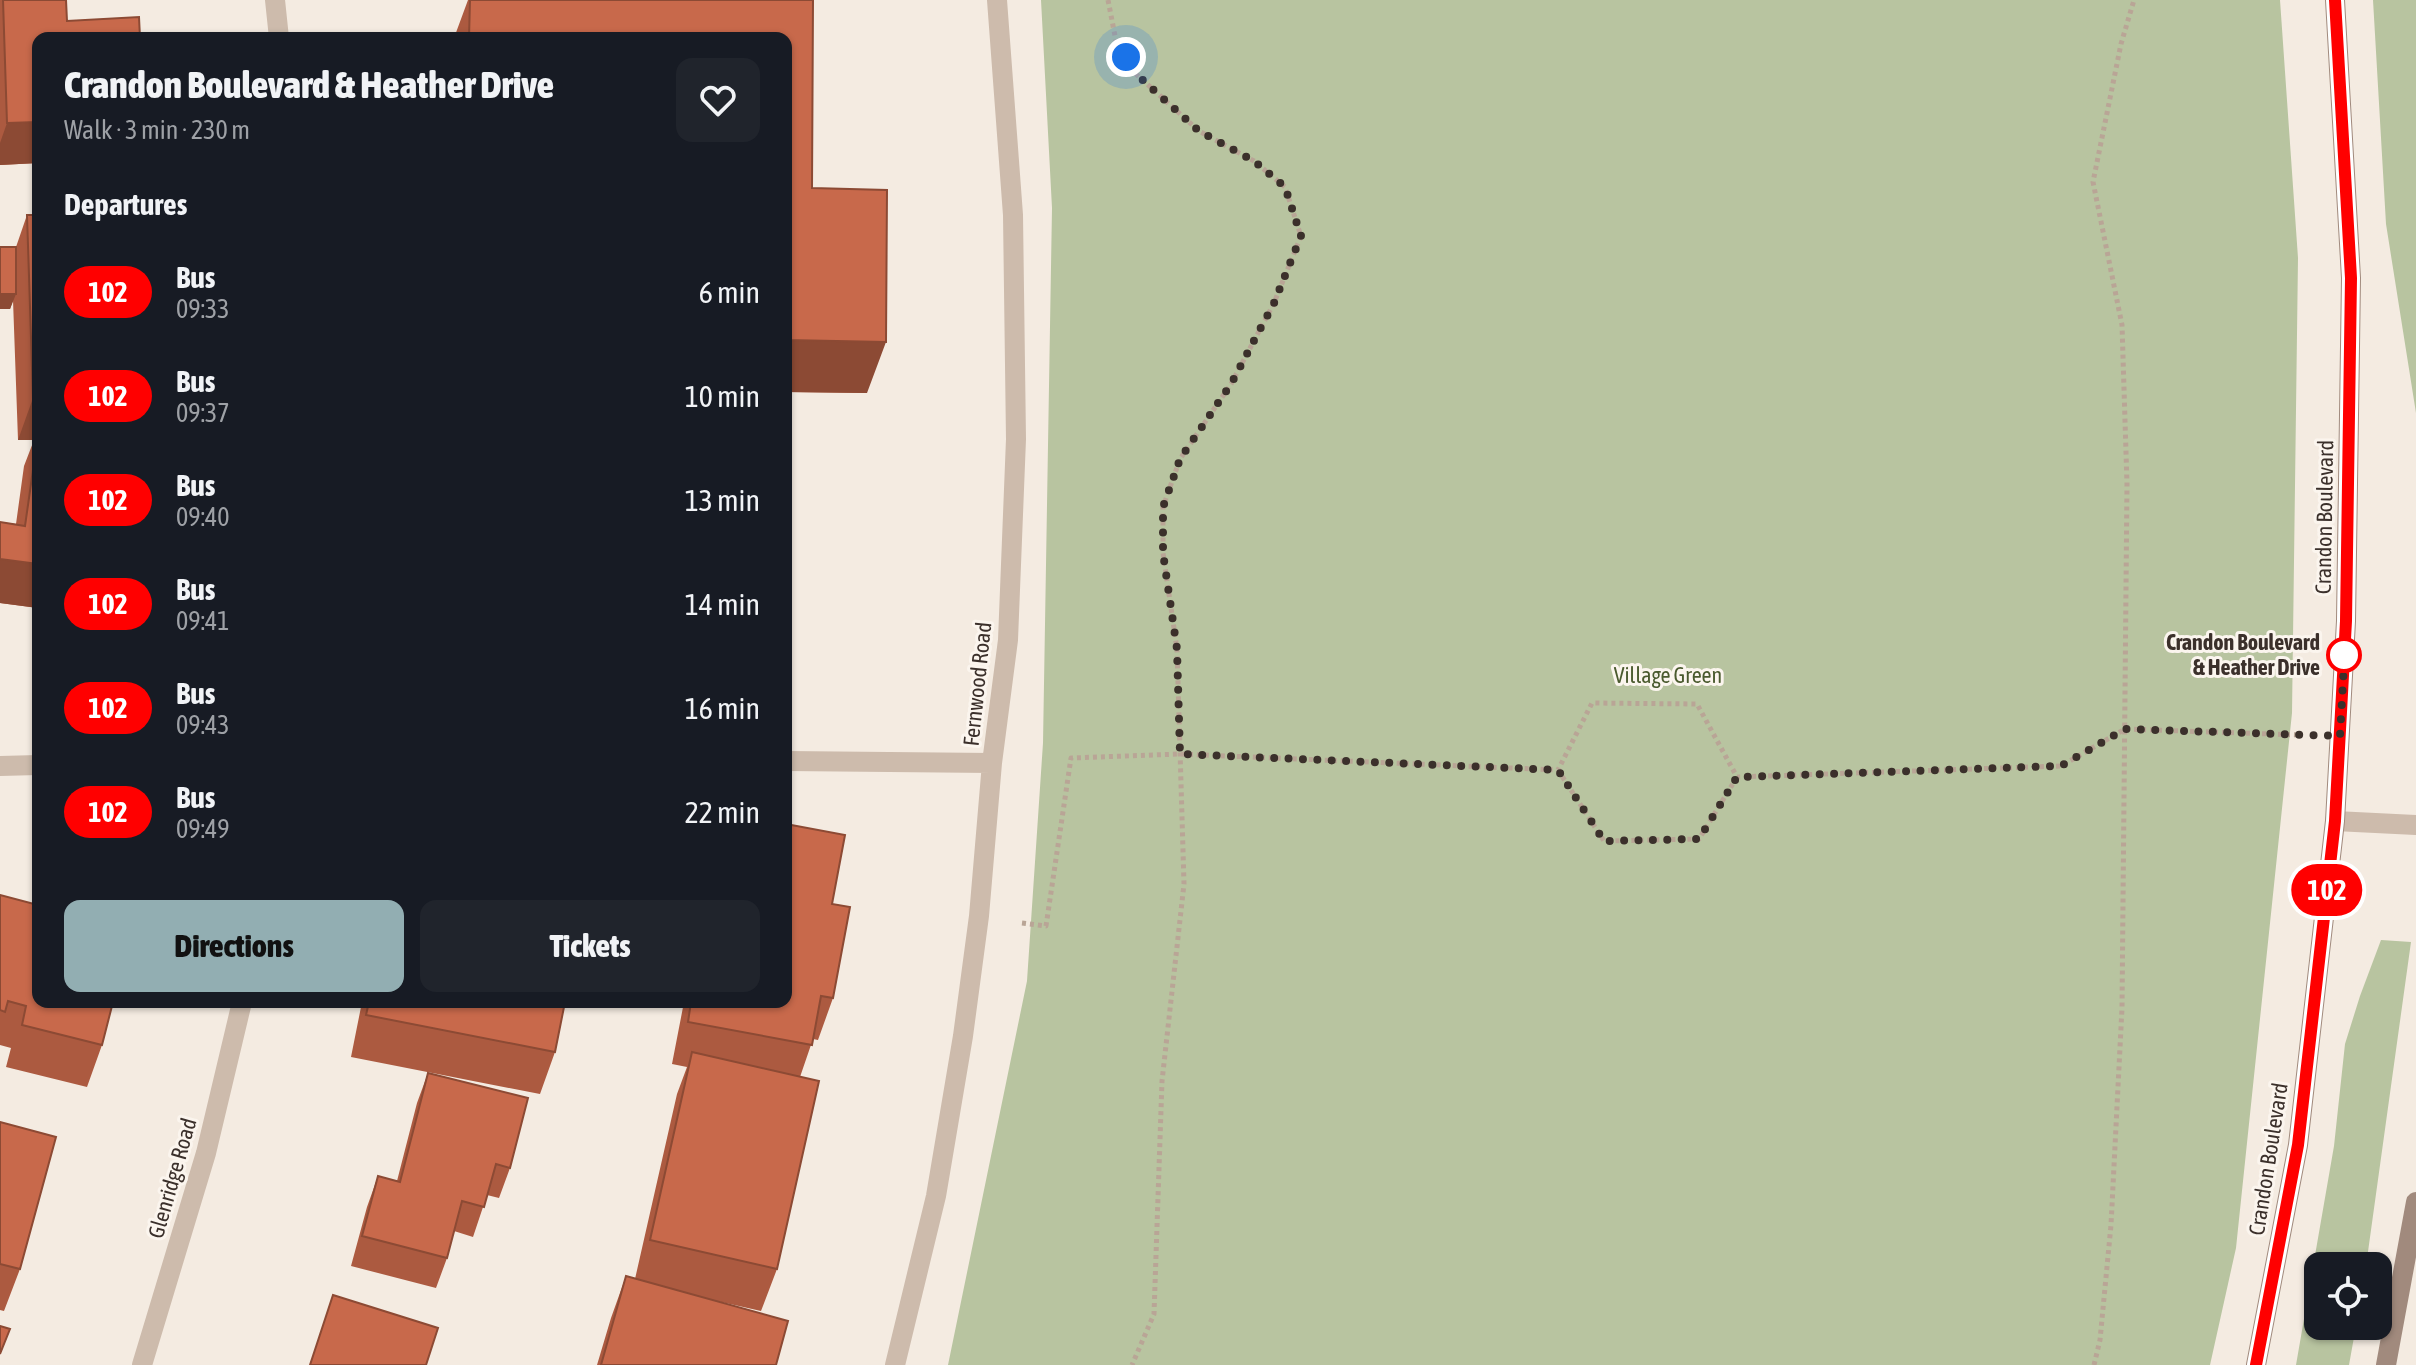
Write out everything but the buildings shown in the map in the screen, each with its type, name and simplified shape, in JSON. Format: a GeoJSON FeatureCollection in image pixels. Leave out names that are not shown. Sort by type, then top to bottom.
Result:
{"type":"FeatureCollection","features":[{"type":"Feature","properties":{"kind":"main road","name":"Crandon Boulevard"},"geometry":{"type":"LineString","coordinates":[[2256,1365],[2298,1145],[2335,821],[2340,736],[2346,621],[2351,278],[2335,0]]}},
{"type":"Feature","properties":{"kind":"main road"},"geometry":{"type":"LineString","coordinates":[[2386,1365],[2416,1202]]}},
{"type":"Feature","properties":{"kind":"street"},"geometry":{"type":"LineString","coordinates":[[275,0],[278,32]]}},
{"type":"Feature","properties":{"kind":"street","name":"Fernwood Road"},"geometry":{"type":"LineString","coordinates":[[895,1365],[936,1196],[963,1036],[1008,640],[1016,439],[1013,215],[997,0]]}},
{"type":"Feature","properties":{"kind":"street"},"geometry":{"type":"LineString","coordinates":[[792,761],[992,763]]}},
{"type":"Feature","properties":{"kind":"street"},"geometry":{"type":"LineString","coordinates":[[0,766],[32,765]]}},
{"type":"Feature","properties":{"kind":"street"},"geometry":{"type":"LineString","coordinates":[[2335,821],[2416,825]]}},
{"type":"Feature","properties":{"kind":"street","name":"Glenridge Road"},"geometry":{"type":"LineString","coordinates":[[142,1365],[206,1153],[241,1008]]}},
{"type":"Feature","properties":{"kind":"path"},"geometry":{"type":"LineString","coordinates":[[1108,0],[1116,41],[1136,74],[1199,131],[1254,161],[1285,187],[1301,236],[1274,303],[1231,384],[1180,459],[1163,507],[1163,553],[1177,649],[1184,884],[1162,1081],[1154,1314],[1132,1365]]}},
{"type":"Feature","properties":{"kind":"path"},"geometry":{"type":"LineString","coordinates":[[2094,1365],[2100,1340],[2111,1225],[2122,1008],[2127,484],[2122,325],[2093,182],[2121,44],[2134,0]]}},
{"type":"Feature","properties":{"kind":"path"},"geometry":{"type":"LineString","coordinates":[[1558,770],[1592,703],[1697,704],[1737,777]]}},
{"type":"Feature","properties":{"kind":"path"},"geometry":{"type":"LineString","coordinates":[[1737,777],[2061,766],[2125,729],[2340,736]]}},
{"type":"Feature","properties":{"kind":"path"},"geometry":{"type":"LineString","coordinates":[[979,916],[1046,926],[1071,758],[1180,754],[1558,770]]}},
{"type":"Feature","properties":{"kind":"path"},"geometry":{"type":"LineString","coordinates":[[1558,770],[1604,841],[1699,839],[1737,777]]}},
{"type":"Feature","properties":{"kind":"green space","name":"Village Green"},"geometry":{"type":"Polygon","coordinates":[[[1041,0],[2280,0],[2298,258],[2292,713],[2236,1248],[2210,1365],[948,1365],[1027,981],[1043,743],[1052,208],[1041,0]]]}},
{"type":"Feature","properties":{"kind":"green space"},"geometry":{"type":"Polygon","coordinates":[[[2373,0],[2416,0],[2416,413],[2386,224],[2373,0]]]}},
{"type":"Feature","properties":{"kind":"green space"},"geometry":{"type":"Polygon","coordinates":[[[2381,940],[2411,942],[2368,1252],[2316,1252],[2334,1146],[2345,1044],[2381,940]]]}},
{"type":"Feature","properties":{"kind":"green space"},"geometry":{"type":"Polygon","coordinates":[[[2304,1319],[2304,1340],[2353,1340],[2349,1365],[2296,1365],[2304,1319]]]}},
{"type":"Feature","properties":{"kind":"bus line","name":"102"},"geometry":{"type":"LineString","coordinates":[[2256,1365],[2298,1145],[2335,821],[2346,621],[2351,278],[2335,0]]}},
{"type":"Feature","properties":{"kind":"place","name":"Crandon Boulevard & Heather Drive"},"geometry":{"type":"Point","coordinates":[2344,655]}},
{"type":"Feature","properties":{"kind":"route"},"geometry":{"type":"LineString","coordinates":[[1126,57],[1136,74],[1199,131],[1254,161],[1285,187],[1301,236],[1274,303],[1231,384],[1180,459],[1163,507],[1163,553],[1177,649],[1180,754],[1558,770],[1604,841],[1699,839],[1737,777],[2061,766],[2125,729],[2340,736],[2345,646],[2344,655]]}}]}
